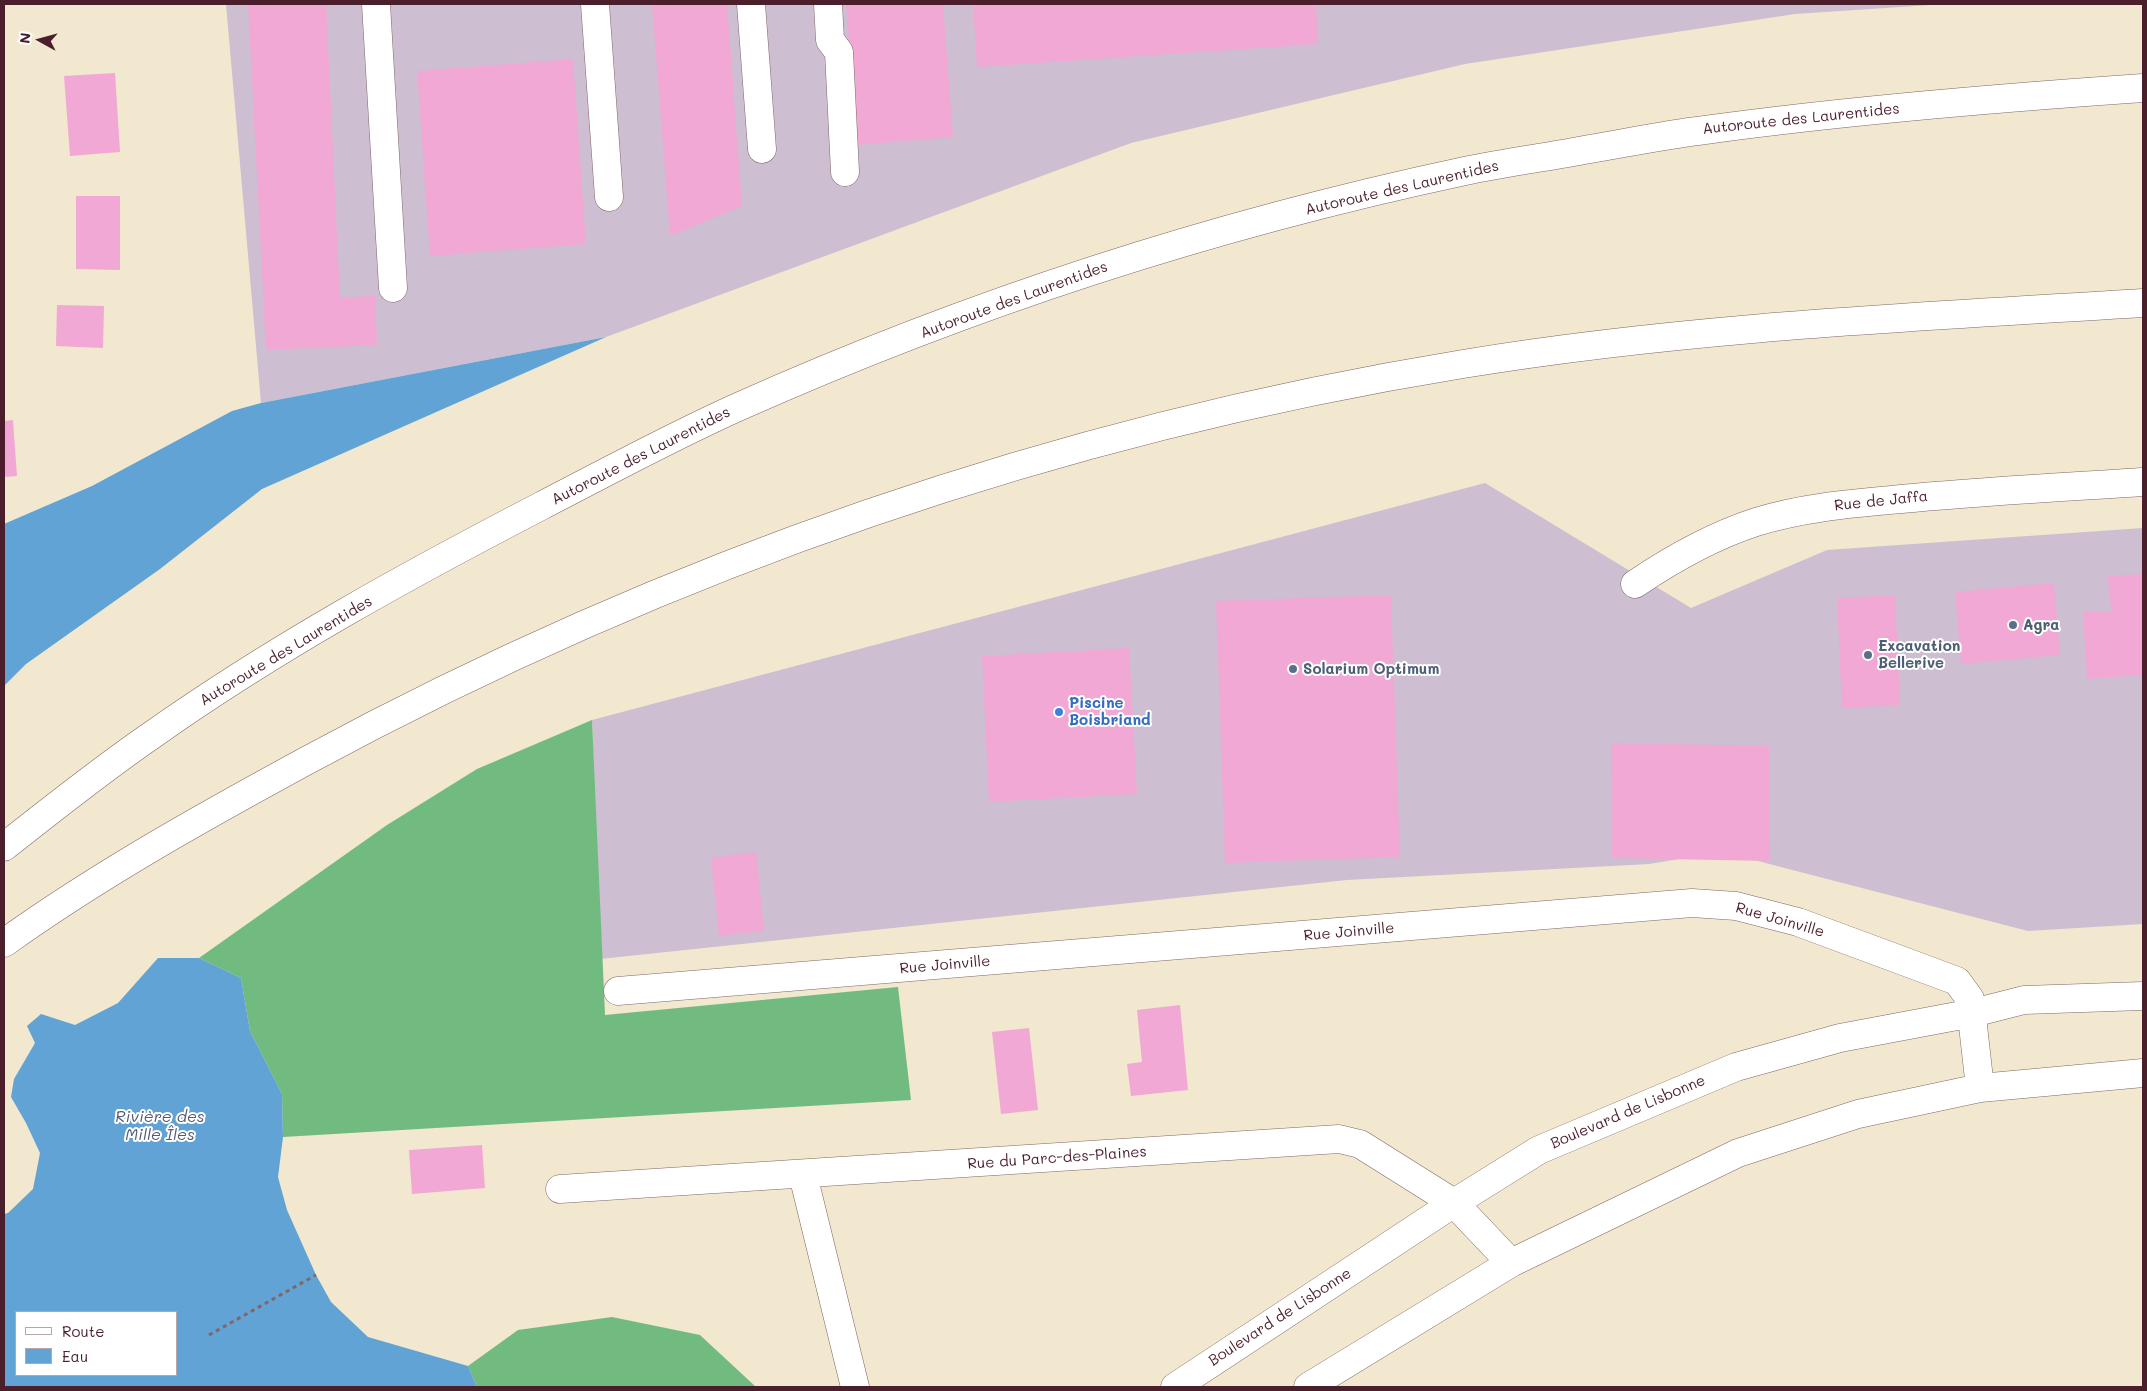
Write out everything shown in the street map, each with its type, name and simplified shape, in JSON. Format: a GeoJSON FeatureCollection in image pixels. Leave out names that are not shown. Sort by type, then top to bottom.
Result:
{"type":"FeatureCollection","features":[{"type":"Feature","properties":{"kind":"main road"},"geometry":{"type":"LineString","coordinates":[[376,4],[393,288]]}},
{"type":"Feature","properties":{"kind":"main road"},"geometry":{"type":"LineString","coordinates":[[595,4],[609,197]]}},
{"type":"Feature","properties":{"kind":"main road"},"geometry":{"type":"LineString","coordinates":[[751,4],[762,149]]}},
{"type":"Feature","properties":{"kind":"main road"},"geometry":{"type":"LineString","coordinates":[[828,4],[830,40],[839,52],[845,172]]}},
{"type":"Feature","properties":{"kind":"main road","name":"Autoroute des Laurentides"},"geometry":{"type":"LineString","coordinates":[[4,847],[112,764],[204,700],[352,609],[462,547],[741,406],[910,337],[1066,280],[1201,238],[1281,216],[1467,171],[1537,158],[1699,130],[1777,120],[1888,108],[2143,88]]}},
{"type":"Feature","properties":{"kind":"main road"},"geometry":{"type":"LineString","coordinates":[[4,943],[64,902],[219,809],[471,675],[624,606],[783,544],[850,519],[1028,462],[1159,426],[1333,387],[1540,352],[1763,327],[2143,303]]}},
{"type":"Feature","properties":{"kind":"main road","name":"Rue de Jaffa"},"geometry":{"type":"LineString","coordinates":[[1635,584],[1664,564],[1718,538],[1755,522],[1803,510],[1842,504],[1942,495],[2143,482]]}},
{"type":"Feature","properties":{"kind":"main road","name":"Rue Joinville"},"geometry":{"type":"LineString","coordinates":[[618,991],[1692,903],[1736,906],[1798,922],[1957,982],[1970,999],[1980,1088]]}},
{"type":"Feature","properties":{"kind":"main road","name":"Boulevard de Lisbonne"},"geometry":{"type":"LineString","coordinates":[[1175,1387],[1454,1203],[1540,1150],[1736,1067],[1840,1038],[1973,1013],[2024,1000],[2143,996]]}},
{"type":"Feature","properties":{"kind":"main road"},"geometry":{"type":"LineString","coordinates":[[1308,1387],[1511,1263],[1738,1153],[1858,1114],[1980,1088],[2143,1073]]}},
{"type":"Feature","properties":{"kind":"main road","name":"Rue du Parc-des-Plaines"},"geometry":{"type":"LineString","coordinates":[[560,1189],[803,1175],[1339,1139],[1360,1144],[1454,1203],[1511,1263]]}},
{"type":"Feature","properties":{"kind":"main road"},"geometry":{"type":"LineString","coordinates":[[803,1175],[855,1387]]}},
{"type":"Feature","properties":{"kind":"path"},"geometry":{"type":"LineString","coordinates":[[209,1335],[316,1275]]}},
{"type":"Feature","properties":{"kind":"shaded area"},"geometry":{"type":"Polygon","coordinates":[[[226,4],[1946,4],[1795,14],[1465,64],[1131,143],[606,337],[261,403],[226,4]]]}},
{"type":"Feature","properties":{"kind":"shaded area"},"geometry":{"type":"Polygon","coordinates":[[[1485,483],[1691,608],[1827,550],[2143,528],[2143,924],[2028,931],[1723,852],[1649,864],[1347,880],[600,959],[592,720],[1485,483]]]}},
{"type":"Feature","properties":{"kind":"green space"},"geometry":{"type":"Polygon","coordinates":[[[592,720],[605,1015],[898,987],[911,1100],[283,1137],[282,1094],[250,1031],[241,978],[199,958],[387,825],[477,769],[592,720]]]}},
{"type":"Feature","properties":{"kind":"green space"},"geometry":{"type":"Polygon","coordinates":[[[612,1317],[700,1335],[756,1387],[477,1387],[468,1366],[518,1330],[612,1317]]]}},
{"type":"Feature","properties":{"kind":"water"},"geometry":{"type":"Polygon","coordinates":[[[606,337],[262,489],[160,569],[26,664],[4,686],[4,524],[92,486],[232,411],[261,403],[606,337]]]}},
{"type":"Feature","properties":{"kind":"water","name":"Rivière des Mille Îles"},"geometry":{"type":"Polygon","coordinates":[[[158,958],[199,958],[241,978],[250,1031],[282,1094],[283,1137],[278,1177],[287,1210],[316,1275],[331,1302],[368,1337],[468,1366],[477,1387],[4,1387],[4,1214],[8,1213],[33,1189],[40,1153],[11,1097],[14,1079],[35,1043],[27,1026],[41,1014],[75,1025],[118,1003],[158,958]]]}},
{"type":"Feature","properties":{"kind":"building"},"geometry":{"type":"Polygon","coordinates":[[[248,4],[326,4],[340,298],[375,296],[377,345],[266,350],[248,4]]]}},
{"type":"Feature","properties":{"kind":"building"},"geometry":{"type":"Polygon","coordinates":[[[652,4],[727,4],[742,206],[670,236],[652,4]]]}},
{"type":"Feature","properties":{"kind":"building"},"geometry":{"type":"Polygon","coordinates":[[[846,4],[943,4],[953,137],[857,145],[846,4]]]}},
{"type":"Feature","properties":{"kind":"building"},"geometry":{"type":"Polygon","coordinates":[[[973,4],[1316,4],[1318,44],[977,67],[973,4]]]}},
{"type":"Feature","properties":{"kind":"building"},"geometry":{"type":"Polygon","coordinates":[[[573,59],[586,244],[430,256],[417,71],[573,59]]]}},
{"type":"Feature","properties":{"kind":"building"},"geometry":{"type":"Polygon","coordinates":[[[115,73],[120,152],[70,156],[64,76],[115,73]]]}},
{"type":"Feature","properties":{"kind":"building"},"geometry":{"type":"Polygon","coordinates":[[[76,196],[120,196],[120,270],[76,269],[76,196]]]}},
{"type":"Feature","properties":{"kind":"building"},"geometry":{"type":"Polygon","coordinates":[[[57,305],[104,306],[103,348],[56,346],[57,305]]]}},
{"type":"Feature","properties":{"kind":"building"},"geometry":{"type":"Polygon","coordinates":[[[13,420],[17,476],[4,477],[4,421],[13,420]]]}},
{"type":"Feature","properties":{"kind":"building"},"geometry":{"type":"Polygon","coordinates":[[[2143,574],[2143,675],[2087,679],[2083,612],[2111,611],[2108,576],[2143,574]]]}},
{"type":"Feature","properties":{"kind":"building"},"geometry":{"type":"Polygon","coordinates":[[[2054,583],[2060,655],[1961,664],[1955,592],[2054,583]]]}},
{"type":"Feature","properties":{"kind":"building"},"geometry":{"type":"Polygon","coordinates":[[[1391,595],[1400,857],[1225,863],[1216,601],[1391,595]]]}},
{"type":"Feature","properties":{"kind":"building"},"geometry":{"type":"Polygon","coordinates":[[[1895,595],[1900,705],[1842,708],[1837,598],[1895,595]]]}},
{"type":"Feature","properties":{"kind":"building"},"geometry":{"type":"Polygon","coordinates":[[[1129,648],[1137,794],[989,802],[982,656],[1129,648]]]}},
{"type":"Feature","properties":{"kind":"building"},"geometry":{"type":"Polygon","coordinates":[[[1611,743],[1769,746],[1770,861],[1612,858],[1611,743]]]}},
{"type":"Feature","properties":{"kind":"building"},"geometry":{"type":"Polygon","coordinates":[[[756,852],[764,931],[719,936],[711,858],[756,852]]]}},
{"type":"Feature","properties":{"kind":"building"},"geometry":{"type":"Polygon","coordinates":[[[1180,1005],[1188,1090],[1131,1096],[1127,1064],[1142,1062],[1137,1010],[1180,1005]]]}},
{"type":"Feature","properties":{"kind":"building"},"geometry":{"type":"Polygon","coordinates":[[[1029,1028],[1038,1110],[1001,1114],[992,1032],[1029,1028]]]}},
{"type":"Feature","properties":{"kind":"building"},"geometry":{"type":"Polygon","coordinates":[[[482,1145],[485,1188],[412,1194],[409,1150],[482,1145]]]}},
{"type":"Feature","properties":{"kind":"place","name":"Agra"},"geometry":{"type":"Point","coordinates":[2013,625]}},
{"type":"Feature","properties":{"kind":"place","name":"Excavation Bellerive"},"geometry":{"type":"Point","coordinates":[1868,655]}},
{"type":"Feature","properties":{"kind":"place","name":"Solarium Optimum"},"geometry":{"type":"Point","coordinates":[1293,669]}},
{"type":"Feature","properties":{"kind":"place","name":"Piscine Boisbriand"},"geometry":{"type":"Point","coordinates":[1059,712]}}]}
